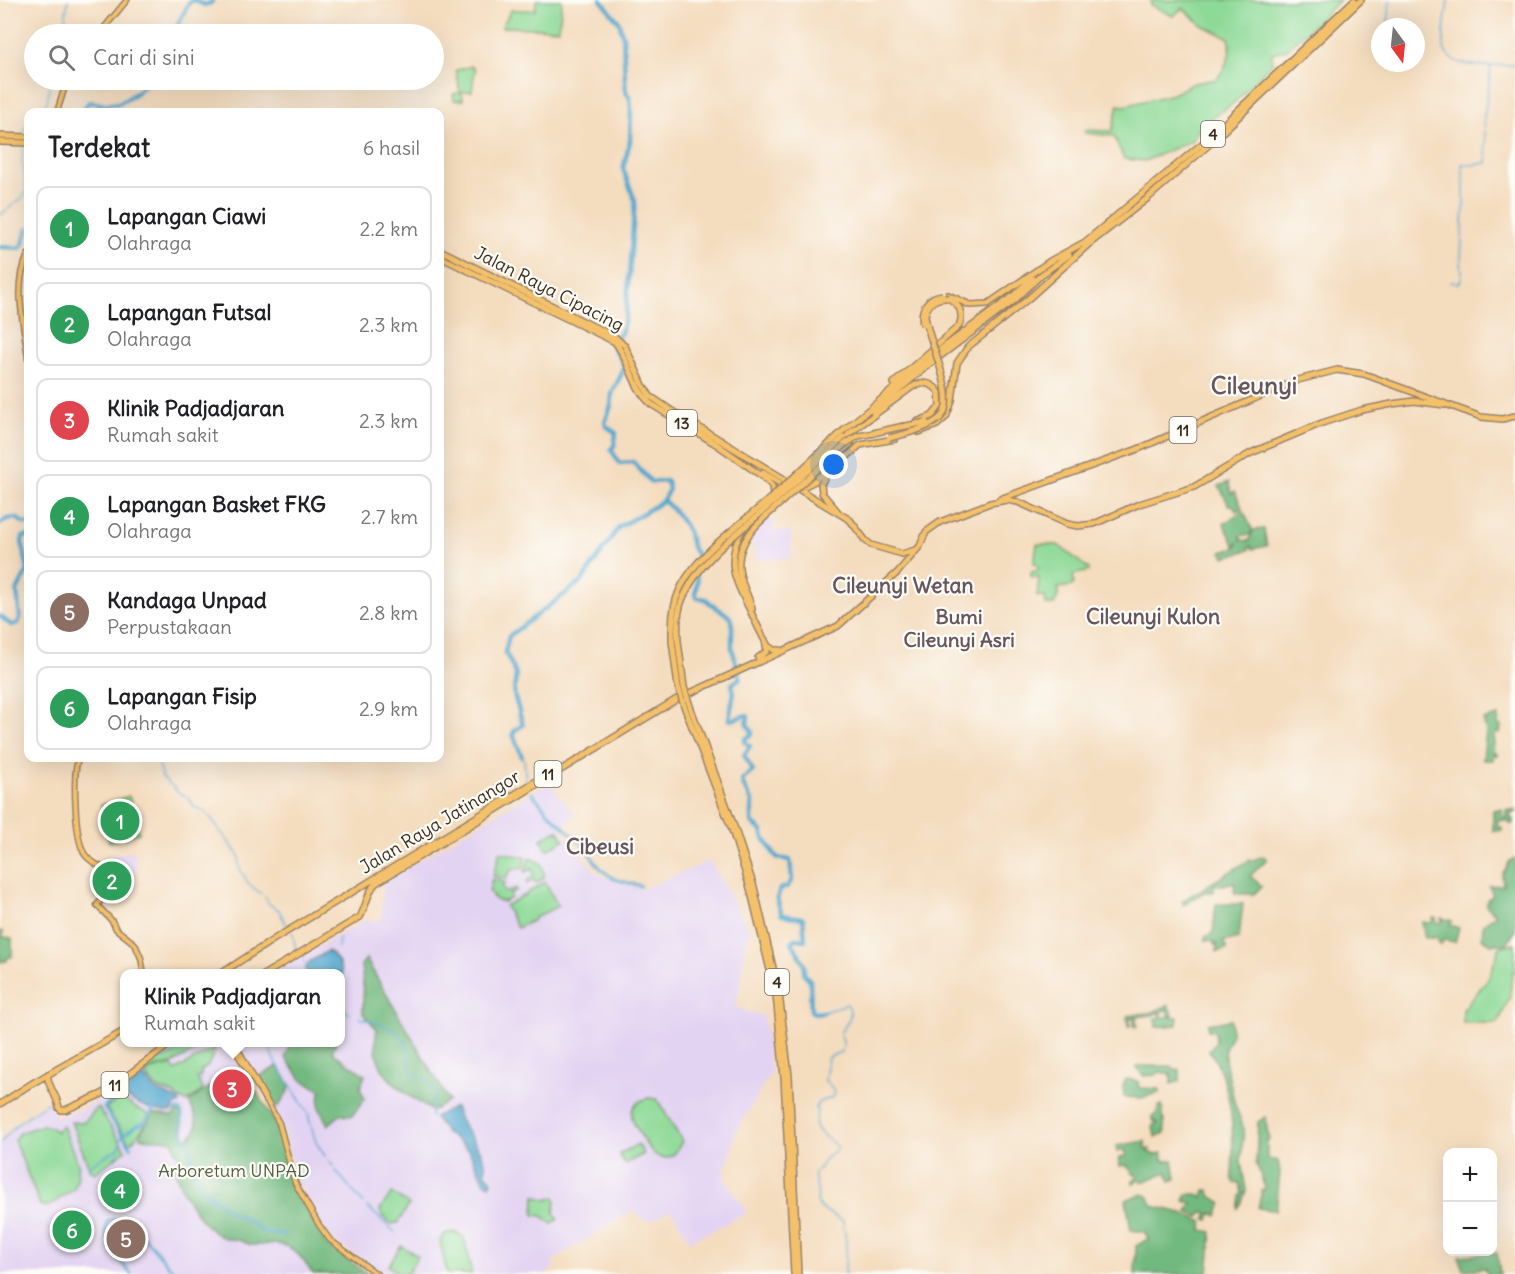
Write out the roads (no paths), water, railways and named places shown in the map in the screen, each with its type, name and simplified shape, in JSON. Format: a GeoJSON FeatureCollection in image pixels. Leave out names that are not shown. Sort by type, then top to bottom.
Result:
{"type":"FeatureCollection","features":[{"type":"Feature","properties":{"kind":"highway","name":"4"},"geometry":{"type":"LineString","coordinates":[[796,1274],[784,1077],[776,995],[747,878],[681,687],[672,610],[682,586],[689,574],[719,543],[844,430],[902,381],[1062,255],[1085,242],[1121,213],[1210,137],[1354,0]]}},
{"type":"Feature","properties":{"kind":"highway","name":"4"},"geometry":{"type":"LineString","coordinates":[[675,641],[682,599],[703,566],[722,547],[843,438],[902,381],[1015,300],[1054,264],[1089,244],[1148,198],[1212,142],[1360,0]]}},
{"type":"Feature","properties":{"kind":"highway"},"geometry":{"type":"LineString","coordinates":[[0,136],[24,140]]}},
{"type":"Feature","properties":{"kind":"highway"},"geometry":{"type":"LineString","coordinates":[[0,142],[24,140]]}},
{"type":"Feature","properties":{"kind":"highway"},"geometry":{"type":"LineString","coordinates":[[878,441],[896,439],[926,430],[937,425],[946,417],[952,401],[956,368],[964,351],[1089,244]]}},
{"type":"Feature","properties":{"kind":"highway","name":"Jalan Raya Cipacing"},"geometry":{"type":"LineString","coordinates":[[444,252],[616,341],[650,396],[762,466],[804,488],[839,513]]}},
{"type":"Feature","properties":{"kind":"highway"},"geometry":{"type":"LineString","coordinates":[[753,617],[752,606],[740,575],[739,560],[746,538],[763,519],[845,444],[858,436],[929,421],[943,408],[942,390],[922,323],[922,313],[926,303],[933,297],[948,297],[970,305],[988,304],[1062,255]]}},
{"type":"Feature","properties":{"kind":"highway","name":"Jalan Raya Cipacing"},"geometry":{"type":"LineString","coordinates":[[444,259],[616,341],[643,397],[725,450],[769,482],[773,492],[769,503]]}},
{"type":"Feature","properties":{"kind":"highway"},"geometry":{"type":"LineString","coordinates":[[790,647],[774,650],[765,640],[737,583],[733,564],[734,553],[745,526],[769,503],[786,491],[804,488],[860,446],[933,423],[940,418],[946,409],[947,398],[945,388],[925,315],[931,302],[948,297],[960,309],[962,319],[959,326],[902,381]]}},
{"type":"Feature","properties":{"kind":"highway","name":"11"},"geometry":{"type":"LineString","coordinates":[[790,647],[837,626],[903,567],[932,526],[1136,450],[1298,380],[1326,371],[1337,370],[1364,374],[1481,417],[1502,419],[1515,416]]}},
{"type":"Feature","properties":{"kind":"highway"},"geometry":{"type":"LineString","coordinates":[[843,438],[912,387],[925,383],[936,388],[940,402],[935,413],[928,418],[901,427]]}},
{"type":"Feature","properties":{"kind":"highway"},"geometry":{"type":"LineString","coordinates":[[1414,401],[1416,394]]}},
{"type":"Feature","properties":{"kind":"highway","name":"11"},"geometry":{"type":"LineString","coordinates":[[1012,497],[1067,524],[1078,526],[1094,524],[1120,511],[1194,487],[1245,456],[1308,428],[1362,410],[1414,401],[1445,405]]}},
{"type":"Feature","properties":{"kind":"highway"},"geometry":{"type":"LineString","coordinates":[[762,466],[798,481],[809,480],[847,446],[874,433]]}},
{"type":"Feature","properties":{"kind":"highway"},"geometry":{"type":"LineString","coordinates":[[725,450],[785,486]]}},
{"type":"Feature","properties":{"kind":"highway"},"geometry":{"type":"LineString","coordinates":[[826,473],[821,484],[822,494],[839,513],[853,522],[871,545],[897,554],[909,554],[920,546]]}},
{"type":"Feature","properties":{"kind":"highway"},"geometry":{"type":"LineString","coordinates":[[817,499],[822,494]]}},
{"type":"Feature","properties":{"kind":"highway"},"geometry":{"type":"LineString","coordinates":[[897,554],[902,558],[903,567]]}},
{"type":"Feature","properties":{"kind":"highway","name":"Jalan Raya Jatinangor"},"geometry":{"type":"LineString","coordinates":[[738,669],[766,653],[765,640]]}},
{"type":"Feature","properties":{"kind":"highway","name":"Jalan Raya Jatinangor"},"geometry":{"type":"LineString","coordinates":[[273,969],[360,917],[370,890],[376,883],[480,818],[683,692],[790,647]]}},
{"type":"Feature","properties":{"kind":"highway","name":"Jalan Raya Jatinangor"},"geometry":{"type":"LineString","coordinates":[[228,969],[366,884],[480,818]]}},
{"type":"Feature","properties":{"kind":"highway"},"geometry":{"type":"LineString","coordinates":[[366,884],[370,890]]}},
{"type":"Feature","properties":{"kind":"highway","name":"11"},"geometry":{"type":"LineString","coordinates":[[0,1104],[120,1033]]}},
{"type":"Feature","properties":{"kind":"highway","name":"11"},"geometry":{"type":"LineString","coordinates":[[59,1108],[65,1110],[102,1094],[166,1047]]}},
{"type":"Feature","properties":{"kind":"highway"},"geometry":{"type":"LineString","coordinates":[[48,1074],[47,1079],[59,1108]]}},
{"type":"Feature","properties":{"kind":"highway"},"geometry":{"type":"LineString","coordinates":[[39,1079],[44,1082],[59,1108]]}},
{"type":"Feature","properties":{"kind":"main road"},"geometry":{"type":"LineString","coordinates":[[107,24],[127,0]]}},
{"type":"Feature","properties":{"kind":"main road"},"geometry":{"type":"LineString","coordinates":[[58,108],[64,90]]}},
{"type":"Feature","properties":{"kind":"main road"},"geometry":{"type":"LineString","coordinates":[[24,263],[20,290],[24,324]]}},
{"type":"Feature","properties":{"kind":"main road"},"geometry":{"type":"LineString","coordinates":[[78,762],[76,801],[81,847],[90,860],[117,876],[124,883],[120,892],[104,897],[97,906],[112,921],[117,931],[135,944],[143,969]]}},
{"type":"Feature","properties":{"kind":"main road"},"geometry":{"type":"LineString","coordinates":[[235,1047],[281,1129],[297,1189],[319,1225],[330,1240],[377,1274]]}},
{"type":"Feature","properties":{"kind":"water"},"geometry":{"type":"Polygon","coordinates":[[[328,951],[341,969],[305,969],[309,962],[328,951]]]}},
{"type":"Feature","properties":{"kind":"water"},"geometry":{"type":"Polygon","coordinates":[[[144,1076],[155,1090],[179,1100],[180,1103],[174,1106],[172,1112],[151,1109],[120,1094],[144,1076]]]}},
{"type":"Feature","properties":{"kind":"water"},"geometry":{"type":"Polygon","coordinates":[[[455,1107],[460,1120],[481,1152],[486,1165],[485,1172],[492,1181],[490,1185],[484,1182],[469,1151],[448,1135],[434,1117],[455,1107]]]}},
{"type":"Feature","properties":{"kind":"waterway"},"geometry":{"type":"LineString","coordinates":[[64,24],[68,0]]}},
{"type":"Feature","properties":{"kind":"waterway"},"geometry":{"type":"LineString","coordinates":[[178,24],[189,3],[193,0]]}},
{"type":"Feature","properties":{"kind":"waterway"},"geometry":{"type":"LineString","coordinates":[[194,0],[204,5],[213,0]]}},
{"type":"Feature","properties":{"kind":"waterway"},"geometry":{"type":"LineString","coordinates":[[522,757],[513,734],[523,725],[514,694],[516,674],[505,652],[509,636],[582,581],[619,527],[663,500],[669,489],[667,481],[651,482],[633,462],[619,463],[611,449],[614,446],[616,433],[606,426],[605,422],[611,406],[612,393],[624,369],[612,345],[622,331],[626,313],[635,201],[623,169],[630,141],[631,109],[630,98],[626,92],[623,37],[619,22],[601,0]]}},
{"type":"Feature","properties":{"kind":"waterway"},"geometry":{"type":"LineString","coordinates":[[1388,18],[1390,0]]}},
{"type":"Feature","properties":{"kind":"waterway"},"geometry":{"type":"LineString","coordinates":[[1448,0],[1444,30],[1444,47],[1448,55],[1464,64],[1515,65]]}},
{"type":"Feature","properties":{"kind":"waterway"},"geometry":{"type":"LineString","coordinates":[[1451,282],[1459,283],[1462,275],[1464,201],[1462,164],[1487,163],[1484,117],[1491,70],[1489,66]]}},
{"type":"Feature","properties":{"kind":"waterway"},"geometry":{"type":"LineString","coordinates":[[44,108],[49,90]]}},
{"type":"Feature","properties":{"kind":"waterway"},"geometry":{"type":"LineString","coordinates":[[84,108],[89,102],[117,103],[130,98],[139,90]]}},
{"type":"Feature","properties":{"kind":"waterway"},"geometry":{"type":"LineString","coordinates":[[24,145],[22,159],[24,172]]}},
{"type":"Feature","properties":{"kind":"waterway"},"geometry":{"type":"LineString","coordinates":[[0,215],[24,196]]}},
{"type":"Feature","properties":{"kind":"waterway"},"geometry":{"type":"LineString","coordinates":[[0,247],[20,248],[24,241]]}},
{"type":"Feature","properties":{"kind":"waterway"},"geometry":{"type":"LineString","coordinates":[[663,500],[683,523],[698,555],[691,566],[697,580],[695,594],[697,598],[706,599],[732,620],[732,648],[740,678],[732,684],[734,693],[729,719],[748,716],[747,725],[752,731],[752,734],[745,739],[750,746],[744,755],[753,771],[742,780],[743,785],[752,801],[752,823],[762,831],[764,838],[778,858],[790,860],[792,880],[787,887],[780,889],[777,899],[782,915],[803,918],[805,940],[795,939],[792,942],[804,964],[804,974],[810,980],[811,1011],[824,1012]]}},
{"type":"Feature","properties":{"kind":"waterway"},"geometry":{"type":"LineString","coordinates":[[0,524],[7,519],[17,518],[24,523]]}},
{"type":"Feature","properties":{"kind":"waterway"},"geometry":{"type":"LineString","coordinates":[[24,537],[22,542],[24,551]]}},
{"type":"Feature","properties":{"kind":"waterway"},"geometry":{"type":"LineString","coordinates":[[0,616],[11,625],[18,623],[20,618],[17,591],[24,578]]}},
{"type":"Feature","properties":{"kind":"waterway"},"geometry":{"type":"LineString","coordinates":[[524,760],[526,783]]}},
{"type":"Feature","properties":{"kind":"waterway"},"geometry":{"type":"LineString","coordinates":[[158,762],[162,777],[182,795],[188,797],[194,807],[206,812],[239,856],[239,867],[248,883],[261,894]]}},
{"type":"Feature","properties":{"kind":"waterway"},"geometry":{"type":"LineString","coordinates":[[532,793],[549,813],[581,843],[601,869],[614,879],[641,886]]}},
{"type":"Feature","properties":{"kind":"waterway"},"geometry":{"type":"LineString","coordinates":[[265,897],[269,904],[279,910],[287,927]]}},
{"type":"Feature","properties":{"kind":"waterway"},"geometry":{"type":"LineString","coordinates":[[292,932],[296,950]]}},
{"type":"Feature","properties":{"kind":"waterway"},"geometry":{"type":"LineString","coordinates":[[338,948],[339,938]]}},
{"type":"Feature","properties":{"kind":"waterway"},"geometry":{"type":"LineString","coordinates":[[303,961],[307,964]]}},
{"type":"Feature","properties":{"kind":"waterway"},"geometry":{"type":"LineString","coordinates":[[824,1012],[847,1004],[850,1012],[849,1019],[840,1033],[844,1045],[841,1052],[828,1057],[825,1081],[832,1087],[834,1094],[831,1098],[819,1102],[815,1108],[817,1110],[815,1127],[838,1147],[814,1173],[820,1208],[843,1221],[846,1241],[845,1274]]}},
{"type":"Feature","properties":{"kind":"waterway"},"geometry":{"type":"LineString","coordinates":[[345,1010],[349,1014]]}},
{"type":"Feature","properties":{"kind":"waterway"},"geometry":{"type":"LineString","coordinates":[[359,1018],[390,1028],[407,1044],[411,1072],[425,1079],[436,1091],[431,1103],[431,1117]]}},
{"type":"Feature","properties":{"kind":"waterway"},"geometry":{"type":"LineString","coordinates":[[142,1070],[182,1047]]}},
{"type":"Feature","properties":{"kind":"waterway"},"geometry":{"type":"LineString","coordinates":[[269,1047],[274,1059],[309,1115],[316,1142],[325,1156]]}},
{"type":"Feature","properties":{"kind":"waterway"},"geometry":{"type":"LineString","coordinates":[[105,1110],[104,1107],[120,1094]]}},
{"type":"Feature","properties":{"kind":"waterway"},"geometry":{"type":"LineString","coordinates":[[0,1143],[19,1122],[50,1101]]}},
{"type":"Feature","properties":{"kind":"waterway"},"geometry":{"type":"LineString","coordinates":[[122,1136],[144,1123],[154,1109]]}},
{"type":"Feature","properties":{"kind":"waterway"},"geometry":{"type":"LineString","coordinates":[[175,1110],[180,1110],[182,1114],[182,1131],[191,1149],[194,1170],[201,1190],[230,1212],[244,1218],[265,1233],[285,1234]]}},
{"type":"Feature","properties":{"kind":"waterway"},"geometry":{"type":"LineString","coordinates":[[106,1111],[117,1128]]}},
{"type":"Feature","properties":{"kind":"waterway"},"geometry":{"type":"LineString","coordinates":[[118,1129],[131,1147]]}},
{"type":"Feature","properties":{"kind":"waterway"},"geometry":{"type":"LineString","coordinates":[[89,1170],[90,1165],[119,1148],[122,1136]]}},
{"type":"Feature","properties":{"kind":"waterway"},"geometry":{"type":"LineString","coordinates":[[115,1157],[119,1150]]}},
{"type":"Feature","properties":{"kind":"waterway"},"geometry":{"type":"LineString","coordinates":[[328,1160],[333,1166]]}},
{"type":"Feature","properties":{"kind":"waterway"},"geometry":{"type":"LineString","coordinates":[[335,1170],[363,1203]]}},
{"type":"Feature","properties":{"kind":"waterway"},"geometry":{"type":"LineString","coordinates":[[367,1207],[395,1232]]}},
{"type":"Feature","properties":{"kind":"waterway"},"geometry":{"type":"LineString","coordinates":[[131,1274],[108,1243],[106,1235],[108,1220],[115,1219],[133,1224],[176,1274]]}},
{"type":"Feature","properties":{"kind":"place","name":"Lapangan Ciawi"},"geometry":{"type":"Point","coordinates":[120,821]}},
{"type":"Feature","properties":{"kind":"place","name":"Lapangan Futsal"},"geometry":{"type":"Point","coordinates":[112,881]}},
{"type":"Feature","properties":{"kind":"place","name":"Klinik Padjadjaran"},"geometry":{"type":"Point","coordinates":[232,1089]}},
{"type":"Feature","properties":{"kind":"place","name":"Lapangan Basket FKG"},"geometry":{"type":"Point","coordinates":[120,1190]}},
{"type":"Feature","properties":{"kind":"place","name":"Lapangan Fisip"},"geometry":{"type":"Point","coordinates":[72,1230]}},
{"type":"Feature","properties":{"kind":"place","name":"Kandaga Unpad"},"geometry":{"type":"Point","coordinates":[126,1239]}},
{"type":"Feature","properties":{"kind":"district","name":"Cileunyi"},"geometry":{"type":"Point","coordinates":[1254,386]}},
{"type":"Feature","properties":{"kind":"district","name":"Cileunyi Wetan"},"geometry":{"type":"Point","coordinates":[903,586]}},
{"type":"Feature","properties":{"kind":"district","name":"Cileunyi Kulon"},"geometry":{"type":"Point","coordinates":[1153,617]}},
{"type":"Feature","properties":{"kind":"district","name":"Bumi Cileunyi Asri"},"geometry":{"type":"Point","coordinates":[959,628]}},
{"type":"Feature","properties":{"kind":"district","name":"Cibeusi"},"geometry":{"type":"Point","coordinates":[600,847]}},
{"type":"Feature","properties":{"kind":"park label","name":"Arboretum UNPAD"},"geometry":{"type":"Point","coordinates":[234,1171]}}]}
